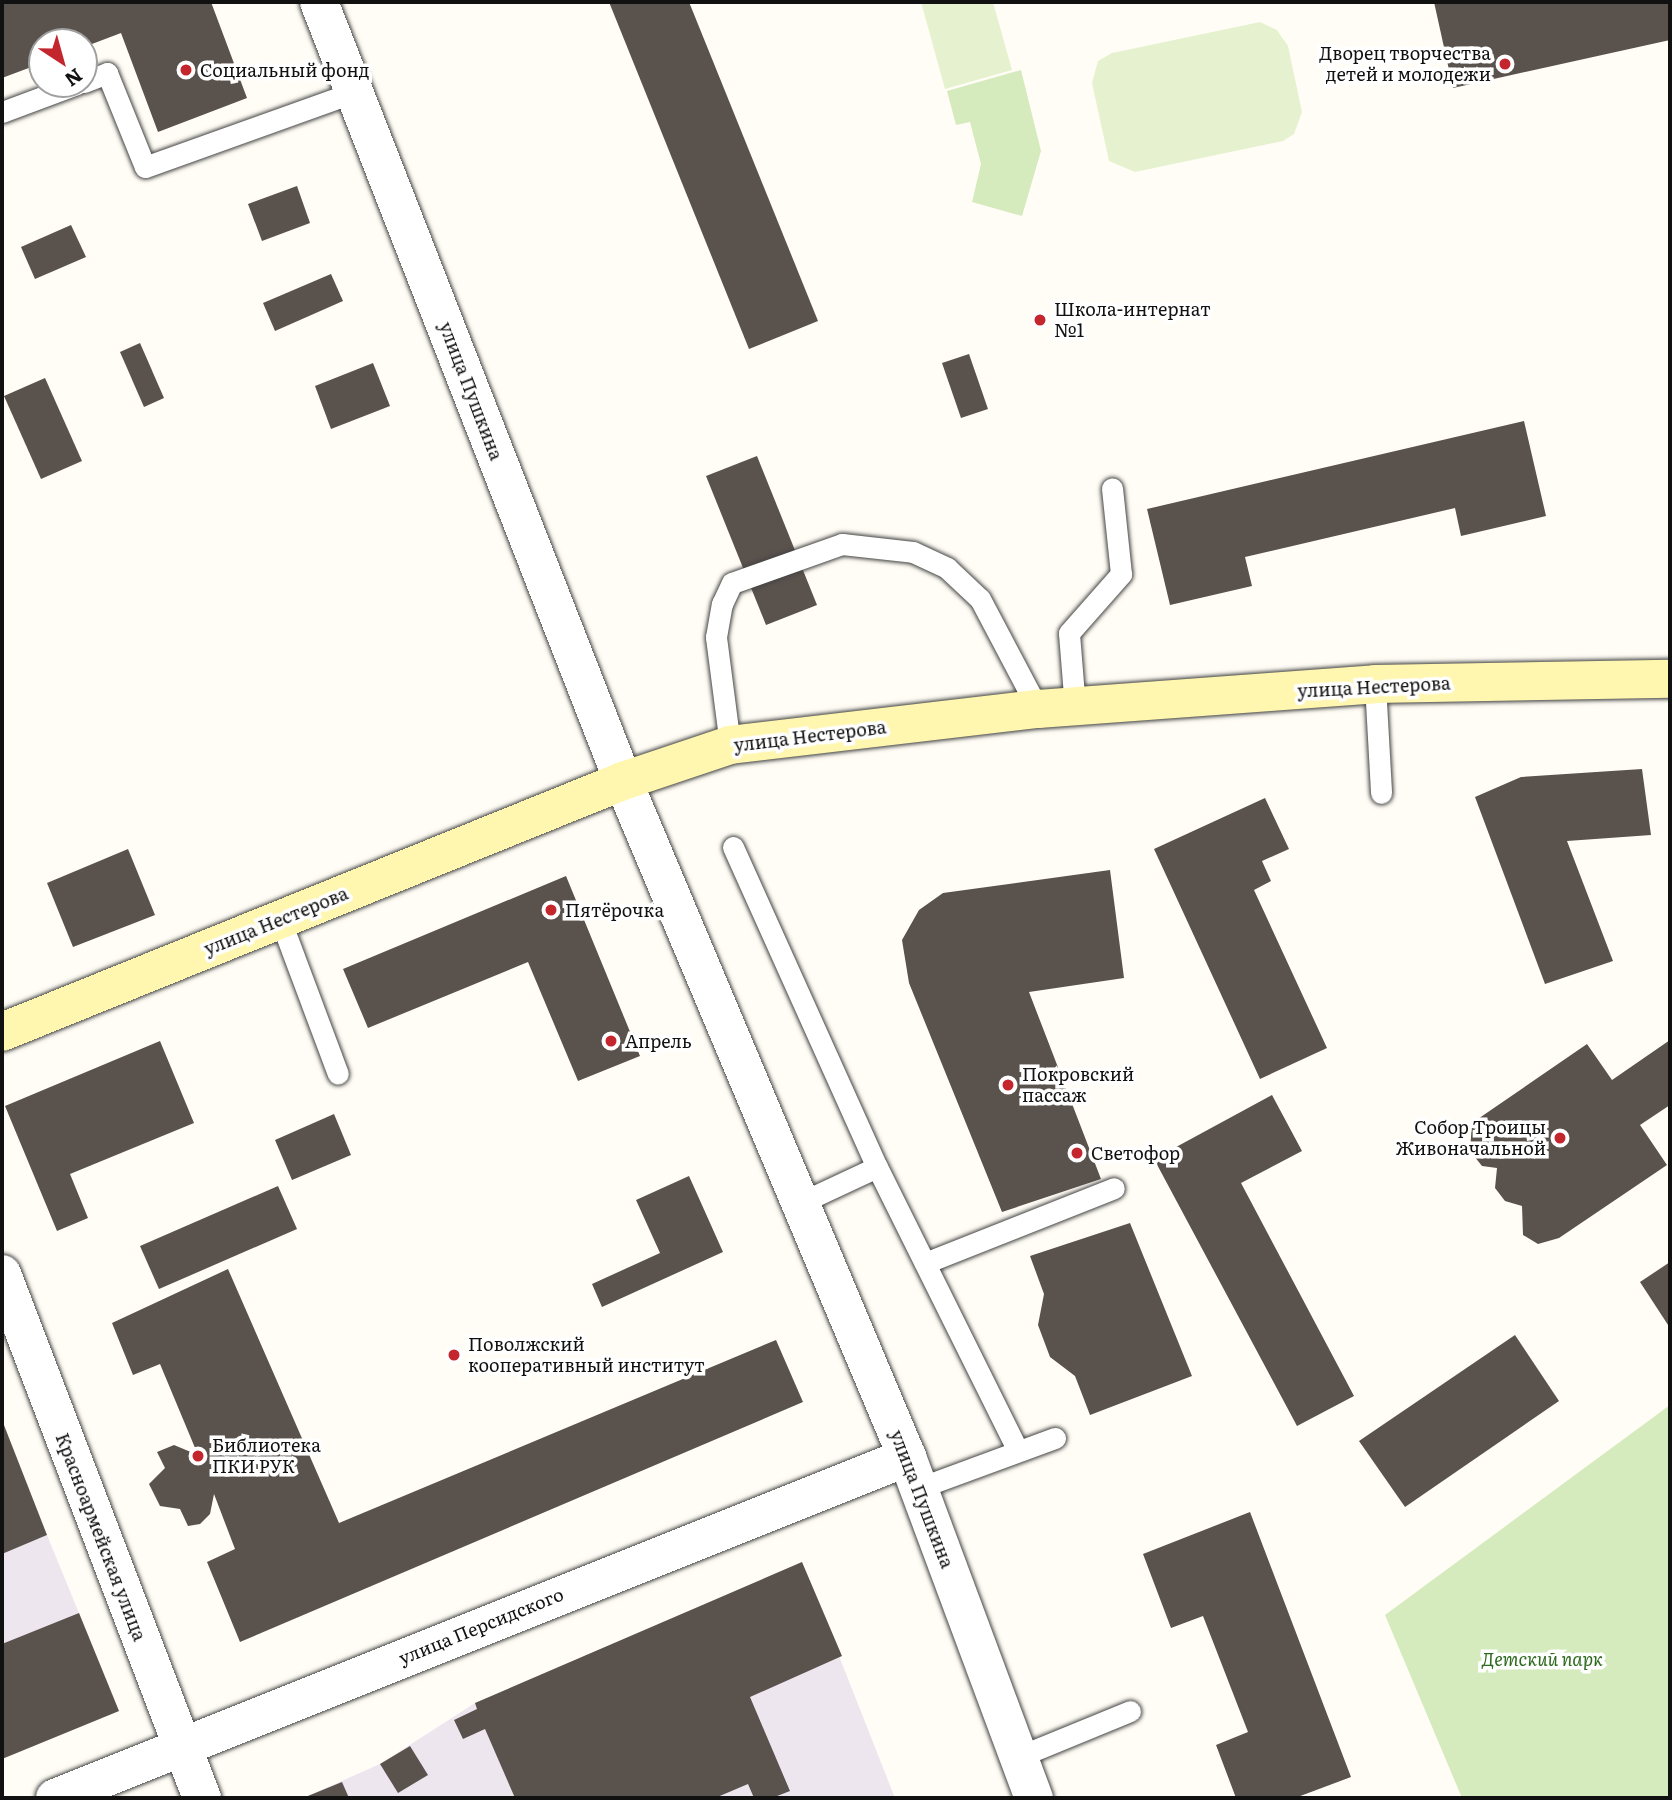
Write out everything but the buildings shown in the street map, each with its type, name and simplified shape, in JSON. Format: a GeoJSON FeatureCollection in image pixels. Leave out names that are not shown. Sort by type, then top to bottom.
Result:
{"type":"FeatureCollection","features":[{"type":"Feature","properties":{"kind":"main road","name":"улица Нестерова"},"geometry":{"type":"LineString","coordinates":[[2,1032],[623,781],[730,745],[1057,708],[1375,684],[1670,679]]}},
{"type":"Feature","properties":{"kind":"street","name":"улица Пушкина"},"geometry":{"type":"LineString","coordinates":[[318,2],[623,781],[913,1473],[1034,1798]]}},
{"type":"Feature","properties":{"kind":"street","name":"Красноармейская улица"},"geometry":{"type":"LineString","coordinates":[[2,1274],[202,1798]]}},
{"type":"Feature","properties":{"kind":"street","name":"улица Персидского"},"geometry":{"type":"LineString","coordinates":[[55,1798],[180,1745],[913,1473]]}},
{"type":"Feature","properties":{"kind":"lane"},"geometry":{"type":"LineString","coordinates":[[98,77],[107,73],[145,167],[354,92]]}},
{"type":"Feature","properties":{"kind":"lane"},"geometry":{"type":"LineString","coordinates":[[2,111],[38,98]]}},
{"type":"Feature","properties":{"kind":"lane"},"geometry":{"type":"LineString","coordinates":[[1057,708],[1069,633],[1121,574],[1112,488]]}},
{"type":"Feature","properties":{"kind":"lane"},"geometry":{"type":"LineString","coordinates":[[730,745],[716,637],[722,604],[732,583],[842,544],[913,552],[947,568],[980,599],[1057,708]]}},
{"type":"Feature","properties":{"kind":"lane"},"geometry":{"type":"LineString","coordinates":[[1375,684],[1381,793]]}},
{"type":"Feature","properties":{"kind":"lane"},"geometry":{"type":"LineString","coordinates":[[733,847],[877,1167],[1018,1451]]}},
{"type":"Feature","properties":{"kind":"lane"},"geometry":{"type":"LineString","coordinates":[[280,919],[338,1074]]}},
{"type":"Feature","properties":{"kind":"lane"},"geometry":{"type":"LineString","coordinates":[[800,1203],[877,1167]]}},
{"type":"Feature","properties":{"kind":"lane"},"geometry":{"type":"LineString","coordinates":[[925,1263],[1114,1188]]}},
{"type":"Feature","properties":{"kind":"lane"},"geometry":{"type":"LineString","coordinates":[[913,1473],[1018,1451],[1055,1438]]}},
{"type":"Feature","properties":{"kind":"lane"},"geometry":{"type":"LineString","coordinates":[[1018,1757],[1130,1712]]}},
{"type":"Feature","properties":{"kind":"shaded area"},"geometry":{"type":"Polygon","coordinates":[[[47,1535],[119,1711],[2,1759],[2,1554],[47,1535]]]}},
{"type":"Feature","properties":{"kind":"shaded area"},"geometry":{"type":"Polygon","coordinates":[[[802,1562],[895,1798],[303,1798],[380,1764],[475,1703],[802,1562]]]}},
{"type":"Feature","properties":{"kind":"green space"},"geometry":{"type":"Polygon","coordinates":[[[921,2],[993,2],[1012,70],[945,89],[921,2]]]}},
{"type":"Feature","properties":{"kind":"green space"},"geometry":{"type":"Polygon","coordinates":[[[1260,22],[1277,30],[1288,46],[1302,112],[1294,134],[1283,141],[1135,172],[1109,161],[1092,83],[1098,61],[1112,53],[1260,22]]]}},
{"type":"Feature","properties":{"kind":"green space"},"geometry":{"type":"Polygon","coordinates":[[[1021,70],[1041,151],[1022,216],[972,202],[981,164],[970,122],[956,125],[947,91],[1021,70]]]}},
{"type":"Feature","properties":{"kind":"green space","name":"Детский парк"},"geometry":{"type":"Polygon","coordinates":[[[1670,1405],[1670,1798],[1462,1798],[1385,1615],[1670,1405]]]}},
{"type":"Feature","properties":{"kind":"place","name":"Дворец творчества детей и молодежи"},"geometry":{"type":"Point","coordinates":[1505,64]}},
{"type":"Feature","properties":{"kind":"place","name":"Социальный фонд"},"geometry":{"type":"Point","coordinates":[186,70]}},
{"type":"Feature","properties":{"kind":"place","name":"Школа-интернат №1"},"geometry":{"type":"Point","coordinates":[1040,320]}},
{"type":"Feature","properties":{"kind":"place","name":"Пятёрочка"},"geometry":{"type":"Point","coordinates":[551,910]}},
{"type":"Feature","properties":{"kind":"place","name":"Апрель"},"geometry":{"type":"Point","coordinates":[611,1041]}},
{"type":"Feature","properties":{"kind":"place","name":"Покровский пассаж"},"geometry":{"type":"Point","coordinates":[1008,1085]}},
{"type":"Feature","properties":{"kind":"place","name":"Собор Троицы Живоначальной"},"geometry":{"type":"Point","coordinates":[1560,1138]}},
{"type":"Feature","properties":{"kind":"place","name":"Светофор"},"geometry":{"type":"Point","coordinates":[1077,1153]}},
{"type":"Feature","properties":{"kind":"place","name":"Поволжский кооперативный институт"},"geometry":{"type":"Point","coordinates":[454,1355]}},
{"type":"Feature","properties":{"kind":"place","name":"Библиотека ПКИ РУК"},"geometry":{"type":"Point","coordinates":[198,1456]}}]}
